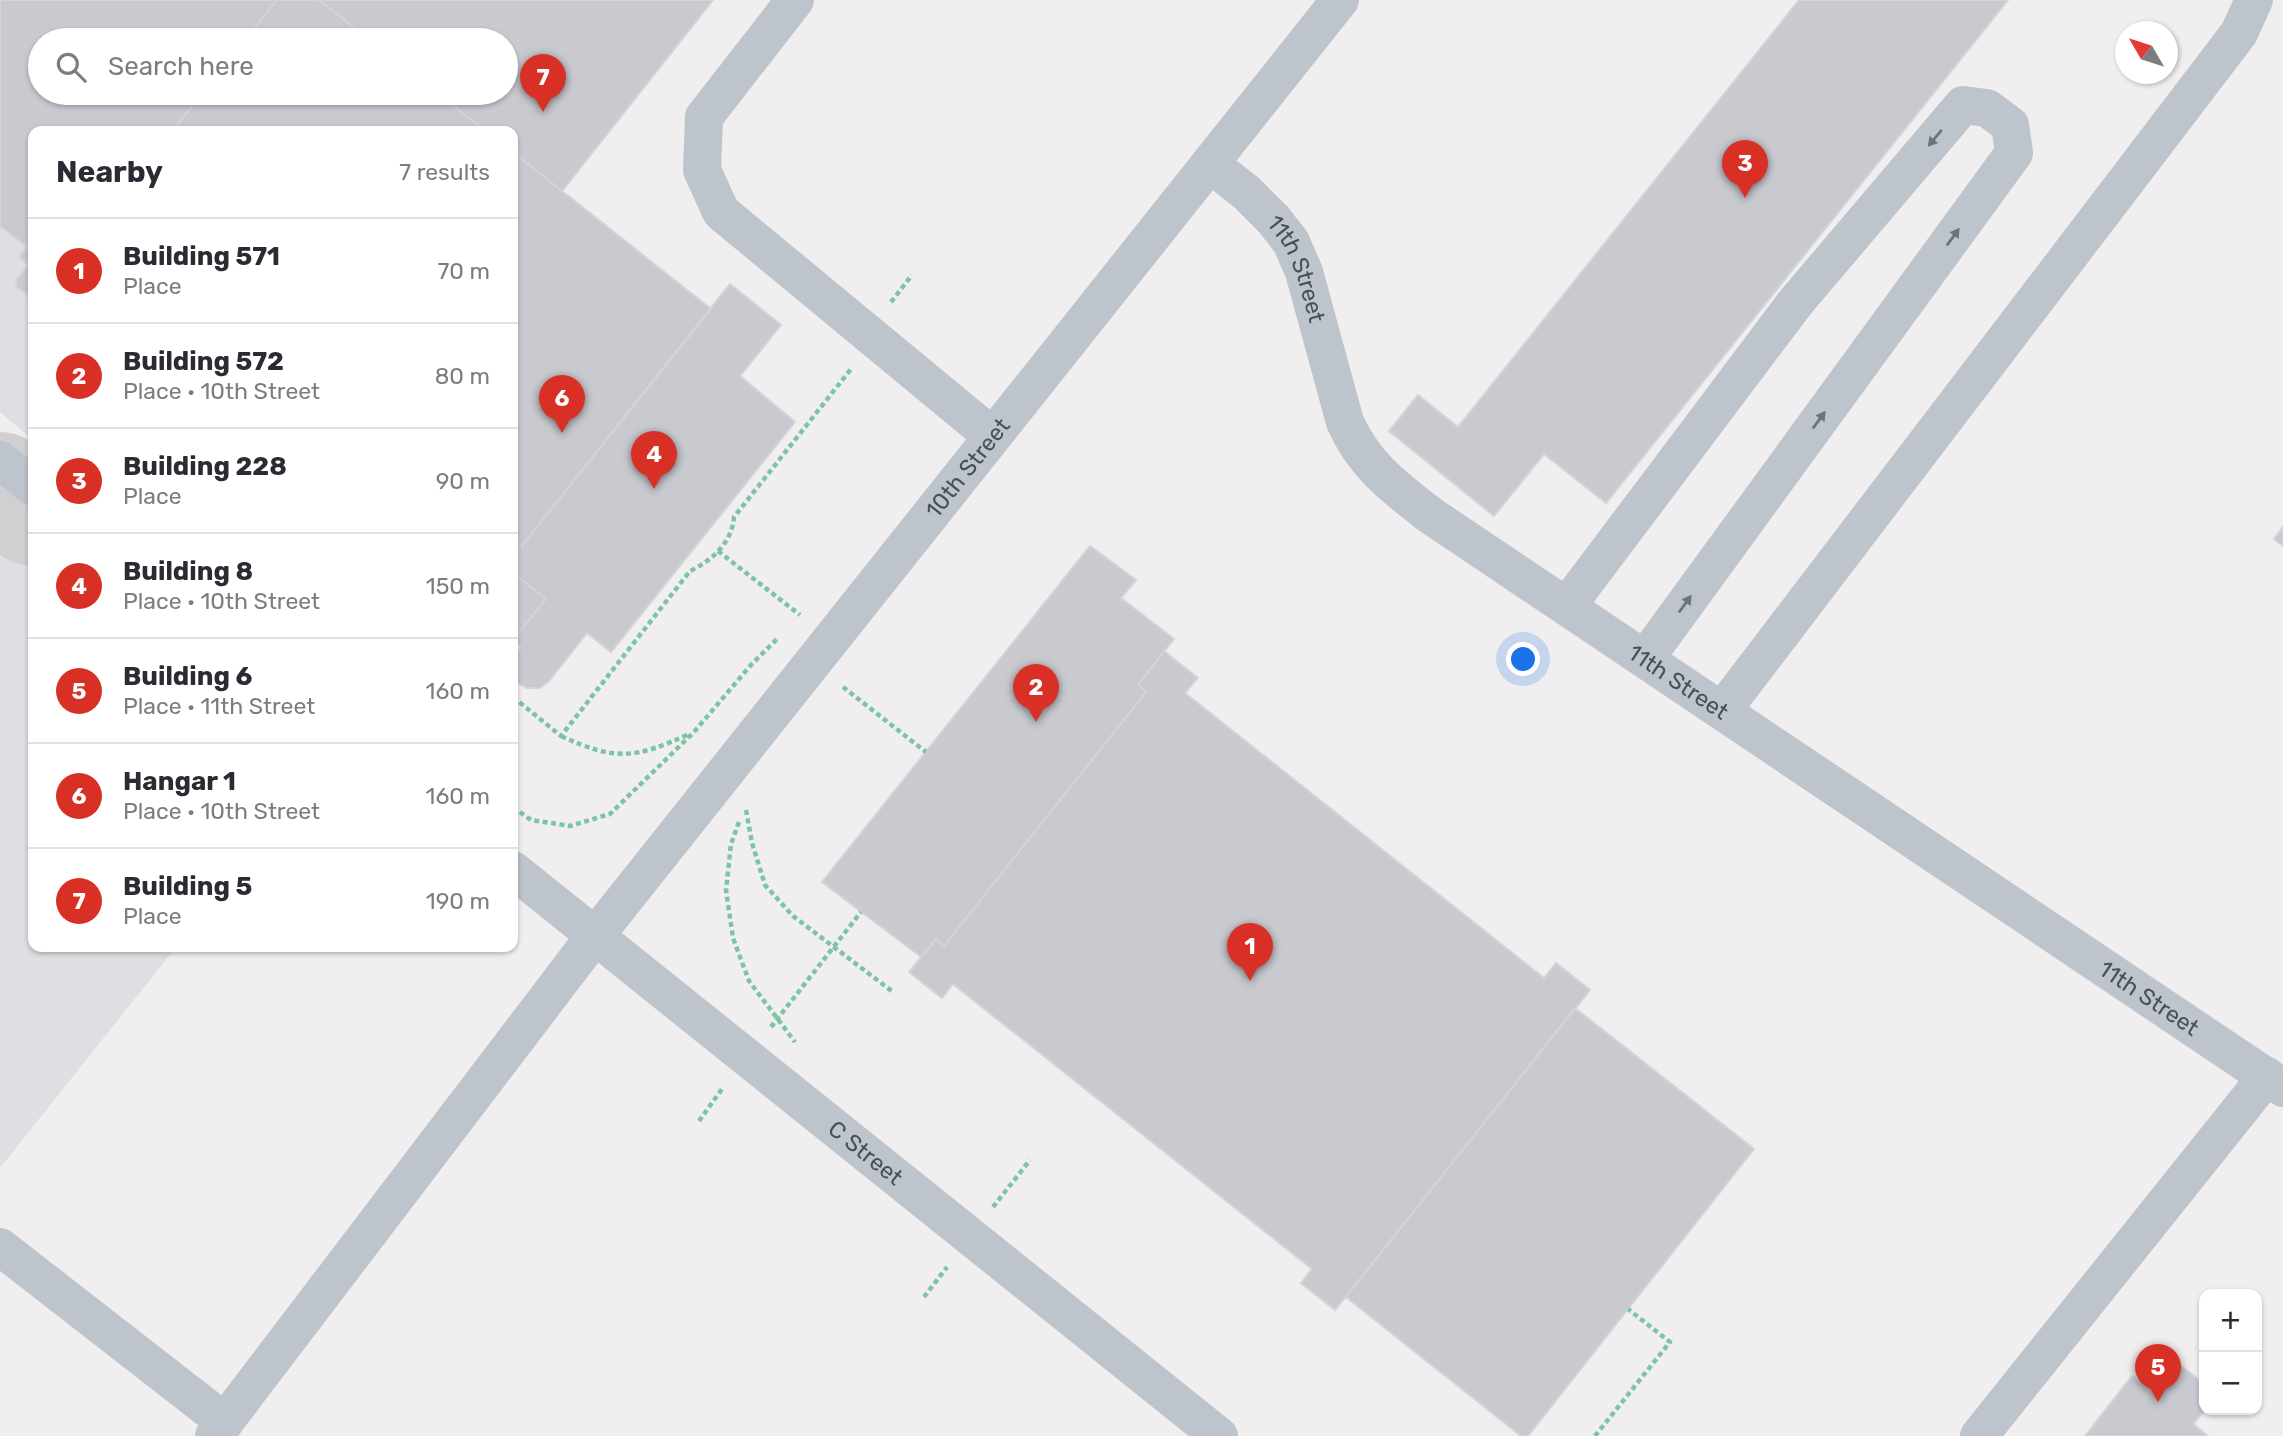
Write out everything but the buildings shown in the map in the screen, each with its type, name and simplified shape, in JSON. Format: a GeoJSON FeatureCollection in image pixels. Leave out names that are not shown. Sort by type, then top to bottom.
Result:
{"type":"FeatureCollection","features":[{"type":"Feature","properties":{"kind":"street"},"geometry":{"type":"LineString","coordinates":[[795,0],[704,117],[702,170],[721,212],[992,436]]}},
{"type":"Feature","properties":{"kind":"street","name":"10th Street"},"geometry":{"type":"LineString","coordinates":[[219,1429],[595,936],[1340,0]]}},
{"type":"Feature","properties":{"kind":"street"},"geometry":{"type":"LineString","coordinates":[[1722,711],[2239,33],[2254,0]]}},
{"type":"Feature","properties":{"kind":"street"},"geometry":{"type":"LineString","coordinates":[[1567,607],[1795,303],[1963,105],[1987,107],[2010,125],[2014,153],[1645,659]]}},
{"type":"Feature","properties":{"kind":"street","name":"11th Street"},"geometry":{"type":"LineString","coordinates":[[1210,164],[1247,193],[1291,242],[1304,272],[1345,422],[1355,445],[1397,490],[1430,515],[2275,1082]]}},
{"type":"Feature","properties":{"kind":"street"},"geometry":{"type":"LineString","coordinates":[[0,460],[28,483]]}},
{"type":"Feature","properties":{"kind":"street","name":"C Street"},"geometry":{"type":"LineString","coordinates":[[518,874],[1219,1436]]}},
{"type":"Feature","properties":{"kind":"street"},"geometry":{"type":"LineString","coordinates":[[1979,1436],[2275,1082]]}},
{"type":"Feature","properties":{"kind":"street"},"geometry":{"type":"LineString","coordinates":[[0,1247],[219,1429]]}},
{"type":"Feature","properties":{"kind":"path"},"geometry":{"type":"LineString","coordinates":[[561,736],[690,571],[709,562],[718,551],[733,531],[734,517],[860,358],[878,319],[912,275]]}},
{"type":"Feature","properties":{"kind":"path"},"geometry":{"type":"LineString","coordinates":[[718,551],[800,615],[792,623]]}},
{"type":"Feature","properties":{"kind":"path"},"geometry":{"type":"LineString","coordinates":[[518,811],[531,820],[570,826],[610,814],[694,732],[783,632]]}},
{"type":"Feature","properties":{"kind":"path"},"geometry":{"type":"LineString","coordinates":[[842,687],[926,752]]}},
{"type":"Feature","properties":{"kind":"path"},"geometry":{"type":"LineString","coordinates":[[518,700],[561,736],[586,748],[618,755],[656,749],[694,732]]}},
{"type":"Feature","properties":{"kind":"path"},"geometry":{"type":"LineString","coordinates":[[796,1044],[749,981],[733,938],[726,890],[731,844],[745,804],[752,843],[765,885],[793,916],[893,992]]}},
{"type":"Feature","properties":{"kind":"path"},"geometry":{"type":"LineString","coordinates":[[699,1121],[861,912]]}},
{"type":"Feature","properties":{"kind":"path"},"geometry":{"type":"LineString","coordinates":[[1595,1436],[1670,1342],[1628,1309]]}},
{"type":"Feature","properties":{"kind":"shaded area"},"geometry":{"type":"Polygon","coordinates":[[[0,226],[27,247],[28,265],[17,278],[16,286],[28,295],[28,436],[0,412],[0,226]]]}},
{"type":"Feature","properties":{"kind":"shaded area"},"geometry":{"type":"Polygon","coordinates":[[[0,530],[28,552],[28,952],[172,952],[0,1168],[0,530]]]}},
{"type":"Feature","properties":{"kind":"taxiway"},"geometry":{"type":"LineString","coordinates":[[0,486],[28,508]]}},
{"type":"Feature","properties":{"kind":"place","name":"Building 5"},"geometry":{"type":"Point","coordinates":[543,112]}},
{"type":"Feature","properties":{"kind":"place","name":"Building 228"},"geometry":{"type":"Point","coordinates":[1745,198]}},
{"type":"Feature","properties":{"kind":"place","name":"Hangar 1"},"geometry":{"type":"Point","coordinates":[562,433]}},
{"type":"Feature","properties":{"kind":"place","name":"Building 8"},"geometry":{"type":"Point","coordinates":[654,489]}},
{"type":"Feature","properties":{"kind":"place","name":"Building 572"},"geometry":{"type":"Point","coordinates":[1036,722]}},
{"type":"Feature","properties":{"kind":"place","name":"Building 571"},"geometry":{"type":"Point","coordinates":[1250,981]}},
{"type":"Feature","properties":{"kind":"place","name":"Building 6"},"geometry":{"type":"Point","coordinates":[2158,1402]}}]}
